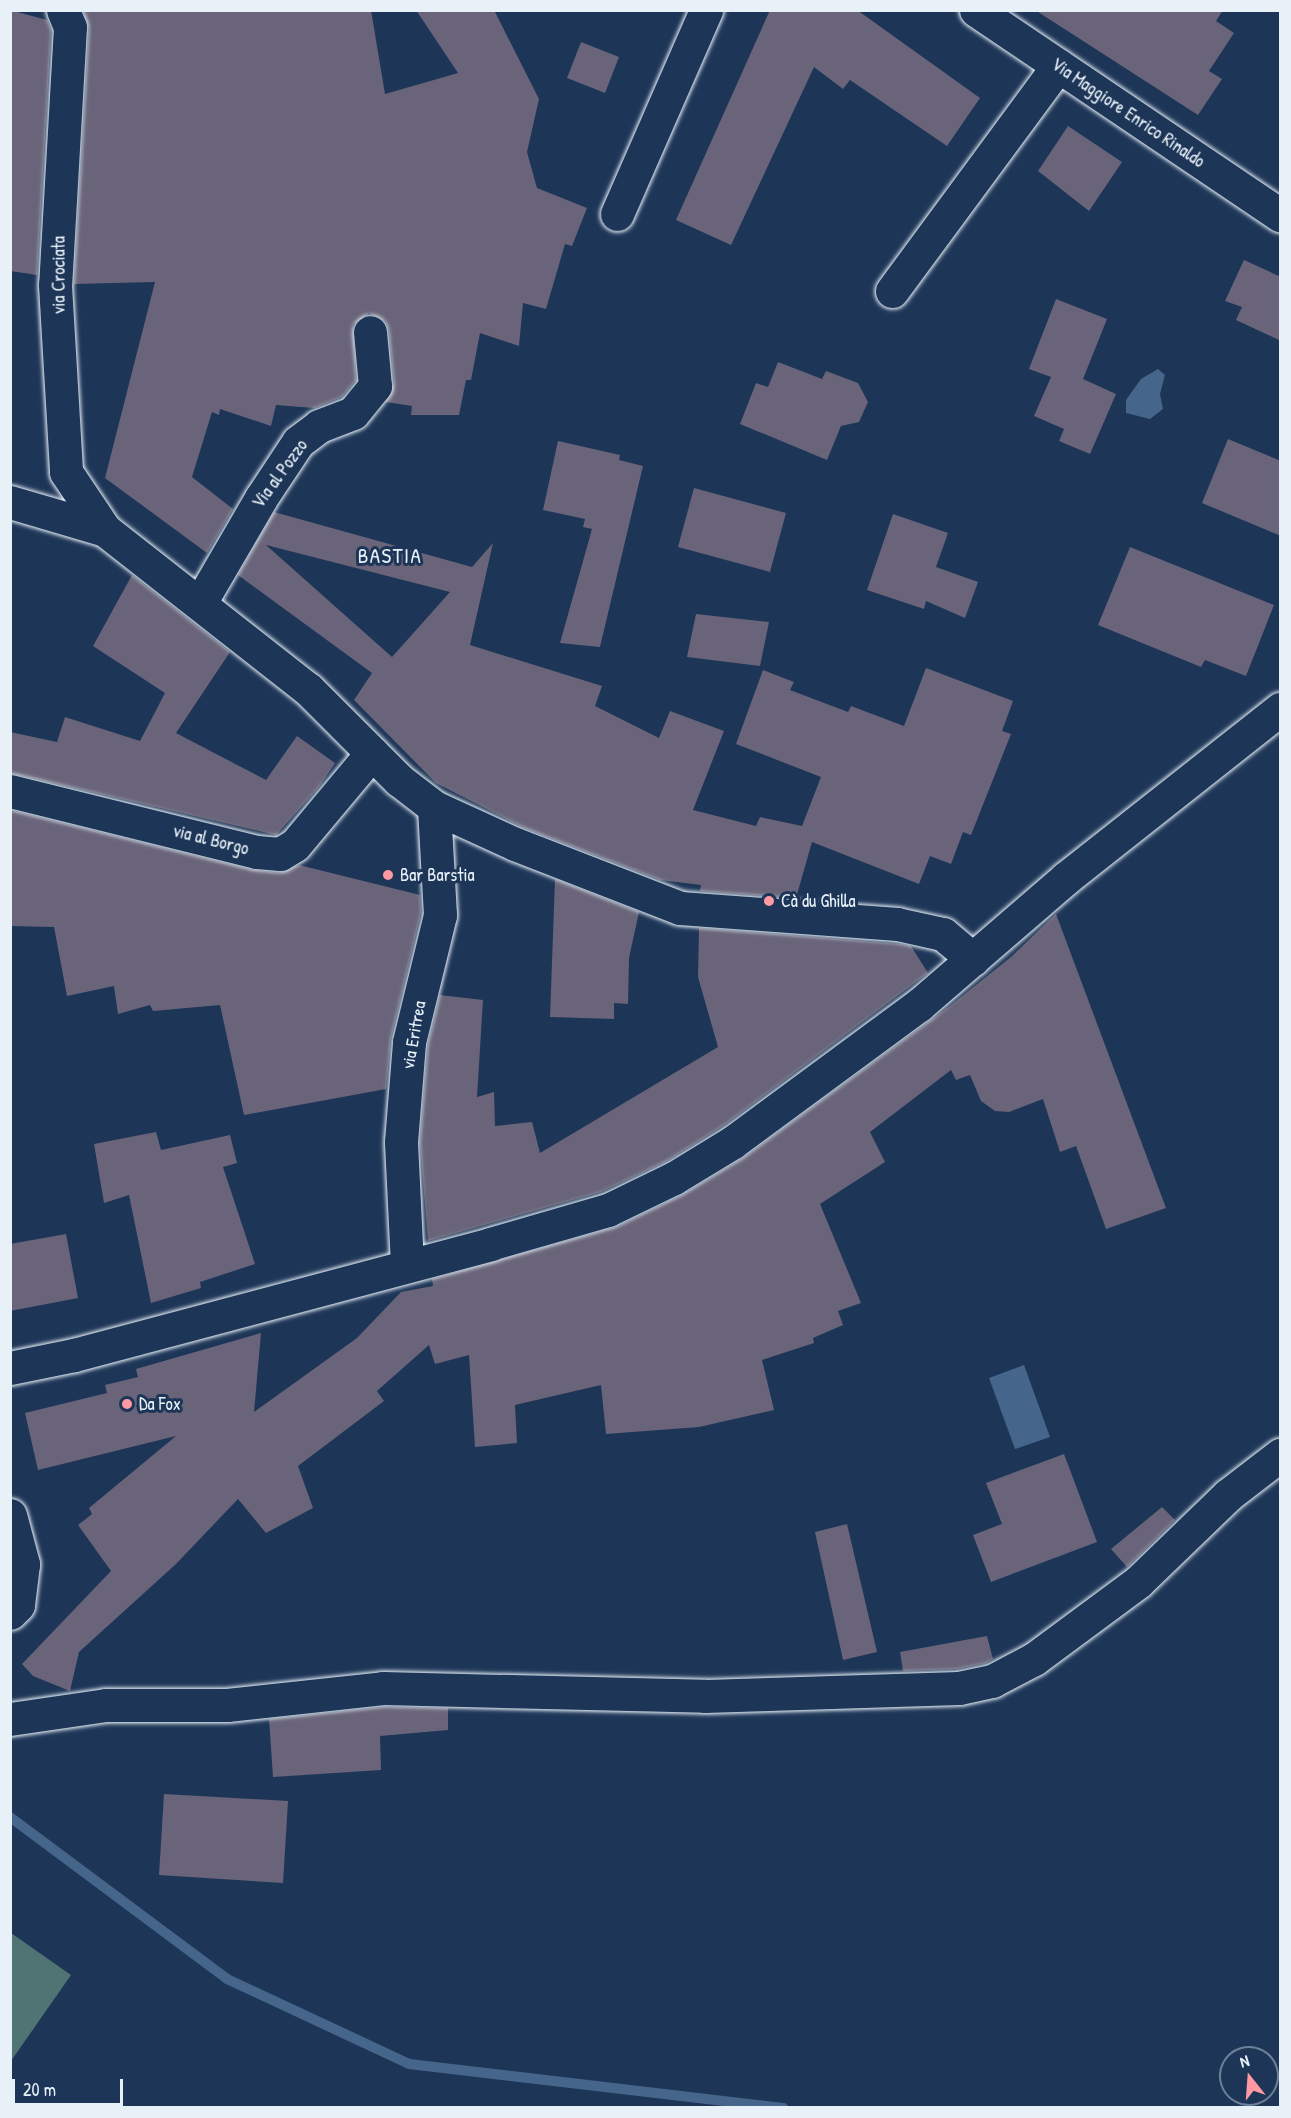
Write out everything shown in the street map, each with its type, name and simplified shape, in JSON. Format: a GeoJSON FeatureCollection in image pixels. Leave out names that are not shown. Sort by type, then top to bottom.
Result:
{"type":"FeatureCollection","features":[{"type":"Feature","properties":{"kind":"street","name":"via Crociata"},"geometry":{"type":"LineString","coordinates":[[63,10],[70,27],[56,285],[66,472],[105,530]]}},
{"type":"Feature","properties":{"kind":"street"},"geometry":{"type":"LineString","coordinates":[[617,214],[706,10]]}},
{"type":"Feature","properties":{"kind":"street","name":"Via Maggiore Enrico Rinaldo"},"geometry":{"type":"LineString","coordinates":[[976,10],[1281,215]]}},
{"type":"Feature","properties":{"kind":"street"},"geometry":{"type":"LineString","coordinates":[[892,291],[1058,66]]}},
{"type":"Feature","properties":{"kind":"street","name":"Via al Pozzo"},"geometry":{"type":"LineString","coordinates":[[200,603],[261,498],[298,442],[319,426],[353,413],[375,386],[370,332]]}},
{"type":"Feature","properties":{"kind":"street"},"geometry":{"type":"LineString","coordinates":[[10,502],[105,530],[308,689],[372,753],[434,807],[515,844],[680,908],[897,924],[943,934],[973,959]]}},
{"type":"Feature","properties":{"kind":"street"},"geometry":{"type":"LineString","coordinates":[[10,1368],[74,1355],[608,1210],[674,1178],[733,1142],[844,1060],[973,959],[1066,878],[1281,709]]}},
{"type":"Feature","properties":{"kind":"street","name":"via al Borgo"},"geometry":{"type":"LineString","coordinates":[[10,791],[257,852],[280,854],[295,844],[372,753]]}},
{"type":"Feature","properties":{"kind":"street","name":"via Eritrea"},"geometry":{"type":"LineString","coordinates":[[407,1265],[401,1142],[409,1042],[440,915],[434,807]]}},
{"type":"Feature","properties":{"kind":"street"},"geometry":{"type":"LineString","coordinates":[[10,1719],[106,1705],[227,1705],[383,1688],[705,1696],[959,1688],[992,1681],[1034,1659],[1138,1582],[1228,1495],[1281,1455]]}},
{"type":"Feature","properties":{"kind":"street"},"geometry":{"type":"LineString","coordinates":[[10,1515],[23,1564],[18,1605],[10,1613]]}},
{"type":"Feature","properties":{"kind":"green space"},"geometry":{"type":"Polygon","coordinates":[[[11,1933],[71,1975],[11,2061],[11,1933]]]}},
{"type":"Feature","properties":{"kind":"water"},"geometry":{"type":"Polygon","coordinates":[[[1158,369],[1165,375],[1160,394],[1163,409],[1150,419],[1126,413],[1126,400],[1141,379],[1158,369]]]}},
{"type":"Feature","properties":{"kind":"water"},"geometry":{"type":"Polygon","coordinates":[[[1024,1365],[1050,1437],[1015,1449],[989,1378],[1024,1365]]]}},
{"type":"Feature","properties":{"kind":"building"},"geometry":{"type":"Polygon","coordinates":[[[10,10],[47,20],[51,30],[37,275],[10,271],[10,10]]]}},
{"type":"Feature","properties":{"kind":"building"},"geometry":{"type":"Polygon","coordinates":[[[83,10],[371,10],[385,94],[458,73],[416,10],[494,10],[539,99],[527,152],[537,188],[587,208],[572,246],[565,244],[546,309],[523,303],[519,346],[480,333],[471,380],[466,380],[459,415],[411,415],[412,406],[386,402],[394,384],[389,330],[385,321],[369,313],[353,325],[356,380],[342,397],[314,408],[276,405],[271,426],[220,409],[219,415],[212,412],[192,477],[233,509],[207,553],[105,478],[155,282],[74,284],[89,28],[83,10]]]}},
{"type":"Feature","properties":{"kind":"building"},"geometry":{"type":"Polygon","coordinates":[[[770,10],[857,10],[980,98],[947,146],[850,80],[843,89],[814,67],[731,245],[676,220],[770,10]]]}},
{"type":"Feature","properties":{"kind":"building"},"geometry":{"type":"Polygon","coordinates":[[[1035,10],[1223,10],[1216,21],[1234,33],[1209,71],[1222,79],[1198,115],[1035,10]]]}},
{"type":"Feature","properties":{"kind":"building"},"geometry":{"type":"Polygon","coordinates":[[[581,42],[619,57],[605,93],[567,78],[581,42]]]}},
{"type":"Feature","properties":{"kind":"building"},"geometry":{"type":"Polygon","coordinates":[[[1068,126],[1122,162],[1089,211],[1038,171],[1068,126]]]}},
{"type":"Feature","properties":{"kind":"building"},"geometry":{"type":"Polygon","coordinates":[[[1244,260],[1281,277],[1281,341],[1236,320],[1242,307],[1225,301],[1244,260]]]}},
{"type":"Feature","properties":{"kind":"building"},"geometry":{"type":"Polygon","coordinates":[[[1056,299],[1107,319],[1083,379],[1116,394],[1090,454],[1059,441],[1064,429],[1034,416],[1051,377],[1029,369],[1056,299]]]}},
{"type":"Feature","properties":{"kind":"building"},"geometry":{"type":"Polygon","coordinates":[[[778,362],[822,379],[826,371],[858,383],[868,402],[859,422],[841,426],[827,460],[740,424],[756,383],[768,387],[778,362]]]}},
{"type":"Feature","properties":{"kind":"building"},"geometry":{"type":"Polygon","coordinates":[[[1228,439],[1281,461],[1281,536],[1202,503],[1228,439]]]}},
{"type":"Feature","properties":{"kind":"building"},"geometry":{"type":"Polygon","coordinates":[[[558,441],[620,455],[619,460],[643,466],[600,647],[560,643],[592,529],[583,527],[585,519],[543,510],[558,441]]]}},
{"type":"Feature","properties":{"kind":"building"},"geometry":{"type":"Polygon","coordinates":[[[694,488],[786,513],[770,572],[678,547],[694,488]]]}},
{"type":"Feature","properties":{"kind":"building"},"geometry":{"type":"Polygon","coordinates":[[[274,512],[472,567],[493,543],[470,645],[602,686],[595,706],[659,738],[670,711],[724,731],[693,810],[756,826],[760,817],[802,826],[821,777],[736,744],[763,670],[794,682],[790,690],[848,712],[851,706],[904,726],[926,668],[1013,701],[1002,731],[1011,734],[971,835],[963,832],[951,864],[930,856],[919,884],[812,842],[796,898],[700,891],[701,885],[660,880],[522,827],[436,783],[354,700],[372,673],[238,575],[274,512]],[[266,545],[392,657],[450,592],[266,545]]]}},
{"type":"Feature","properties":{"kind":"building"},"geometry":{"type":"Polygon","coordinates":[[[893,514],[948,533],[936,567],[978,582],[965,618],[926,601],[924,609],[867,590],[893,514]]]}},
{"type":"Feature","properties":{"kind":"building"},"geometry":{"type":"Polygon","coordinates":[[[1130,547],[1274,605],[1246,676],[1205,660],[1201,667],[1098,625],[1130,547]]]}},
{"type":"Feature","properties":{"kind":"building"},"geometry":{"type":"Polygon","coordinates":[[[132,575],[230,652],[176,733],[266,780],[297,736],[335,763],[319,787],[276,835],[10,773],[10,732],[57,742],[65,717],[140,741],[165,693],[93,646],[132,575]]]}},
{"type":"Feature","properties":{"kind":"building"},"geometry":{"type":"Polygon","coordinates":[[[696,614],[769,622],[760,666],[687,657],[696,614]]]}},
{"type":"Feature","properties":{"kind":"building"},"geometry":{"type":"Polygon","coordinates":[[[10,810],[253,870],[279,873],[299,865],[420,895],[421,913],[391,1038],[386,1089],[244,1115],[220,1005],[153,1011],[150,1005],[118,1014],[114,986],[67,996],[54,927],[10,926],[10,810]]]}},
{"type":"Feature","properties":{"kind":"building"},"geometry":{"type":"Polygon","coordinates":[[[555,879],[639,912],[629,958],[628,1004],[614,1003],[614,1019],[550,1017],[555,879]]]}},
{"type":"Feature","properties":{"kind":"building"},"geometry":{"type":"Polygon","coordinates":[[[1056,914],[1166,1208],[1106,1229],[1076,1146],[1060,1152],[1043,1099],[1009,1112],[995,1111],[981,1101],[970,1075],[956,1080],[951,1070],[870,1132],[885,1162],[820,1204],[861,1303],[838,1311],[843,1325],[813,1338],[814,1343],[762,1360],[774,1410],[699,1427],[606,1434],[601,1385],[515,1405],[517,1443],[475,1447],[469,1355],[435,1364],[429,1345],[377,1391],[384,1401],[298,1466],[313,1508],[266,1533],[238,1499],[176,1564],[79,1652],[70,1691],[33,1676],[22,1664],[111,1571],[78,1525],[92,1514],[89,1508],[176,1436],[38,1470],[25,1413],[107,1393],[105,1385],[138,1377],[136,1369],[261,1333],[254,1412],[357,1338],[401,1292],[433,1286],[432,1279],[616,1227],[682,1195],[743,1158],[950,1006],[1011,957],[1056,914]]]}},
{"type":"Feature","properties":{"kind":"building"},"geometry":{"type":"Polygon","coordinates":[[[699,928],[911,946],[928,973],[723,1126],[665,1162],[601,1192],[428,1241],[420,1142],[428,1045],[440,995],[483,1000],[477,1097],[494,1092],[495,1126],[532,1122],[540,1153],[718,1047],[698,977],[699,928]]]}},
{"type":"Feature","properties":{"kind":"building"},"geometry":{"type":"Polygon","coordinates":[[[156,1132],[161,1150],[230,1135],[237,1163],[223,1167],[255,1264],[200,1282],[201,1288],[151,1303],[129,1195],[104,1203],[94,1144],[156,1132]]]}},
{"type":"Feature","properties":{"kind":"building"},"geometry":{"type":"Polygon","coordinates":[[[66,1234],[78,1298],[10,1311],[10,1244],[66,1234]]]}},
{"type":"Feature","properties":{"kind":"building"},"geometry":{"type":"Polygon","coordinates":[[[1064,1454],[1097,1542],[991,1582],[973,1535],[1002,1524],[986,1483],[1064,1454]]]}},
{"type":"Feature","properties":{"kind":"building"},"geometry":{"type":"Polygon","coordinates":[[[1162,1507],[1175,1520],[1127,1567],[1111,1549],[1162,1507]]]}},
{"type":"Feature","properties":{"kind":"building"},"geometry":{"type":"Polygon","coordinates":[[[847,1524],[877,1652],[843,1660],[815,1532],[847,1524]]]}},
{"type":"Feature","properties":{"kind":"building"},"geometry":{"type":"Polygon","coordinates":[[[987,1636],[993,1659],[986,1663],[957,1669],[903,1671],[900,1652],[987,1636]]]}},
{"type":"Feature","properties":{"kind":"building"},"geometry":{"type":"Polygon","coordinates":[[[384,1707],[448,1708],[448,1730],[380,1736],[381,1770],[273,1777],[269,1719],[384,1707]]]}},
{"type":"Feature","properties":{"kind":"building"},"geometry":{"type":"Polygon","coordinates":[[[164,1794],[288,1801],[283,1883],[159,1875],[164,1794]]]}},
{"type":"Feature","properties":{"kind":"waterway"},"geometry":{"type":"LineString","coordinates":[[10,1817],[227,1979],[409,2064],[783,2108]]}},
{"type":"Feature","properties":{"kind":"place","name":"Bar Barstia"},"geometry":{"type":"Point","coordinates":[388,875]}},
{"type":"Feature","properties":{"kind":"place","name":"Cà du Ghilla"},"geometry":{"type":"Point","coordinates":[769,901]}},
{"type":"Feature","properties":{"kind":"place","name":"Da Fox"},"geometry":{"type":"Point","coordinates":[127,1404]}},
{"type":"Feature","properties":{"kind":"district","name":"BASTIA"},"geometry":{"type":"Point","coordinates":[390,556]}}]}
